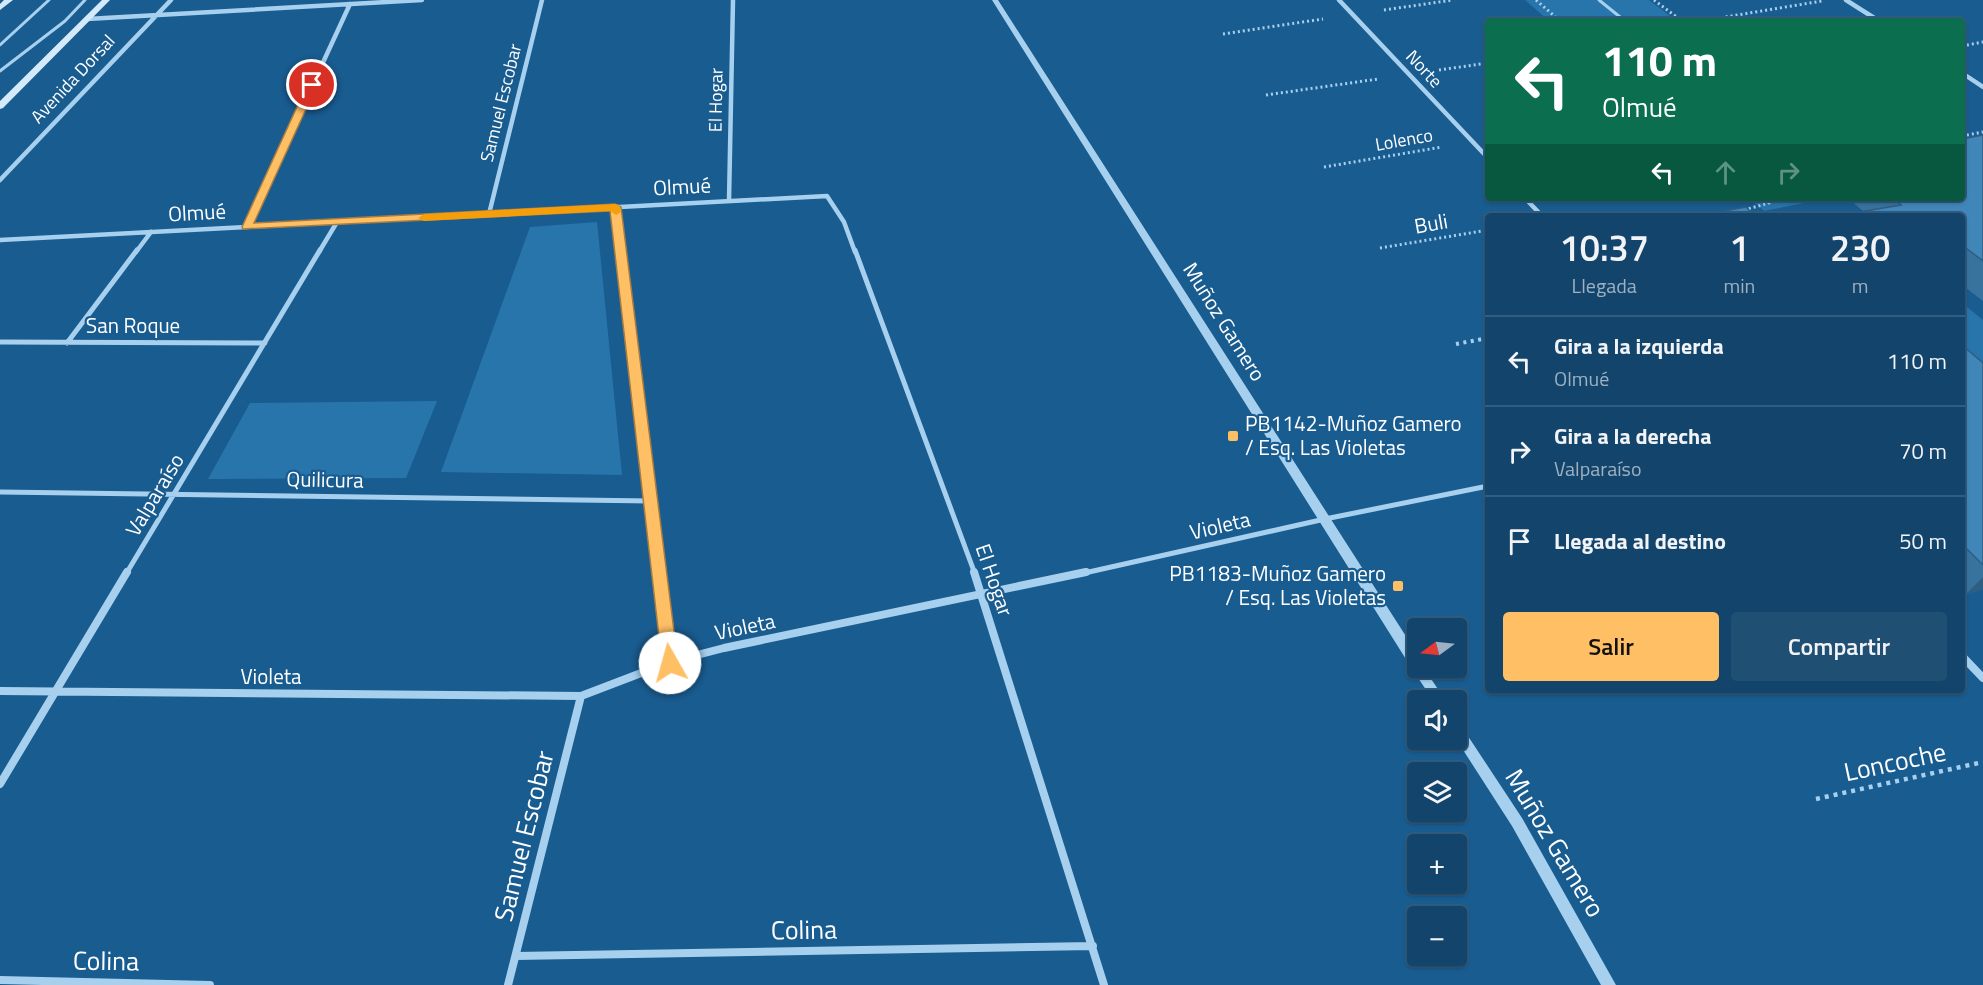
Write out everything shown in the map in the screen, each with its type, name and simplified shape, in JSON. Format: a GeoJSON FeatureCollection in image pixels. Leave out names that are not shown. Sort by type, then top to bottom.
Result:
{"type":"FeatureCollection","features":[{"type":"Feature","properties":{"kind":"main road"},"geometry":{"type":"LineString","coordinates":[[0,8],[9,0]]}},
{"type":"Feature","properties":{"kind":"main road","name":"Avenida Dorsal"},"geometry":{"type":"LineString","coordinates":[[0,106],[106,0]]}},
{"type":"Feature","properties":{"kind":"street","name":"Avenida Dorsal"},"geometry":{"type":"LineString","coordinates":[[0,180],[171,0]]}},
{"type":"Feature","properties":{"kind":"street"},"geometry":{"type":"LineString","coordinates":[[87,19],[422,0]]}},
{"type":"Feature","properties":{"kind":"street","name":"Samuel Escobar"},"geometry":{"type":"LineString","coordinates":[[489,214],[542,0]]}},
{"type":"Feature","properties":{"kind":"street","name":"El Hogar"},"geometry":{"type":"LineString","coordinates":[[729,201],[733,0]]}},
{"type":"Feature","properties":{"kind":"street","name":"Muñoz Gamero"},"geometry":{"type":"LineString","coordinates":[[995,0],[1407,650]]}},
{"type":"Feature","properties":{"kind":"street","name":"Norte"},"geometry":{"type":"LineString","coordinates":[[1339,0],[1485,155]]}},
{"type":"Feature","properties":{"kind":"street"},"geometry":{"type":"LineString","coordinates":[[1846,0],[1875,18]]}},
{"type":"Feature","properties":{"kind":"street"},"geometry":{"type":"LineString","coordinates":[[247,227],[350,4]]}},
{"type":"Feature","properties":{"kind":"street"},"geometry":{"type":"LineString","coordinates":[[1965,76],[1983,87]]}},
{"type":"Feature","properties":{"kind":"street","name":"Olmué"},"geometry":{"type":"LineString","coordinates":[[0,240],[827,196]]}},
{"type":"Feature","properties":{"kind":"street","name":"El Hogar"},"geometry":{"type":"LineString","coordinates":[[827,196],[844,222],[983,595],[1104,985]]}},
{"type":"Feature","properties":{"kind":"street"},"geometry":{"type":"LineString","coordinates":[[1528,201],[1539,213]]}},
{"type":"Feature","properties":{"kind":"street"},"geometry":{"type":"LineString","coordinates":[[615,207],[670,663]]}},
{"type":"Feature","properties":{"kind":"street","name":"Valparaíso"},"geometry":{"type":"LineString","coordinates":[[0,784],[337,222]]}},
{"type":"Feature","properties":{"kind":"street"},"geometry":{"type":"LineString","coordinates":[[67,343],[151,232]]}},
{"type":"Feature","properties":{"kind":"street","name":"San Roque"},"geometry":{"type":"LineString","coordinates":[[0,342],[265,343]]}},
{"type":"Feature","properties":{"kind":"street","name":"Violeta"},"geometry":{"type":"LineString","coordinates":[[0,692],[581,696],[670,663],[724,648],[983,595],[1324,519],[1485,487]]}},
{"type":"Feature","properties":{"kind":"street","name":"Quilicura"},"geometry":{"type":"LineString","coordinates":[[0,492],[650,501]]}},
{"type":"Feature","properties":{"kind":"street"},"geometry":{"type":"LineString","coordinates":[[1965,659],[1983,678]]}},
{"type":"Feature","properties":{"kind":"street","name":"Samuel Escobar"},"geometry":{"type":"LineString","coordinates":[[508,985],[581,696]]}},
{"type":"Feature","properties":{"kind":"street","name":"Muñoz Gamero"},"geometry":{"type":"LineString","coordinates":[[1467,745],[1516,822],[1609,985]]}},
{"type":"Feature","properties":{"kind":"street","name":"Colina"},"geometry":{"type":"LineString","coordinates":[[516,956],[1093,946]]}},
{"type":"Feature","properties":{"kind":"street","name":"Colina"},"geometry":{"type":"LineString","coordinates":[[0,980],[210,985]]}},
{"type":"Feature","properties":{"kind":"lane"},"geometry":{"type":"LineString","coordinates":[[0,45],[49,0]]}},
{"type":"Feature","properties":{"kind":"lane"},"geometry":{"type":"LineString","coordinates":[[0,71],[65,21],[85,0]]}},
{"type":"Feature","properties":{"kind":"lane"},"geometry":{"type":"LineString","coordinates":[[1599,0],[1621,18]]}},
{"type":"Feature","properties":{"kind":"path"},"geometry":{"type":"LineString","coordinates":[[1536,0],[1557,18]]}},
{"type":"Feature","properties":{"kind":"path"},"geometry":{"type":"LineString","coordinates":[[1654,0],[1678,18]]}},
{"type":"Feature","properties":{"kind":"path"},"geometry":{"type":"LineString","coordinates":[[1719,18],[1829,0]]}},
{"type":"Feature","properties":{"kind":"path"},"geometry":{"type":"LineString","coordinates":[[1965,45],[1983,42]]}},
{"type":"Feature","properties":{"kind":"path"},"geometry":{"type":"LineString","coordinates":[[1965,135],[1983,132]]}},
{"type":"Feature","properties":{"kind":"path","name":"Lolenco"},"geometry":{"type":"LineString","coordinates":[[1324,167],[1473,142]]}},
{"type":"Feature","properties":{"kind":"path"},"geometry":{"type":"LineString","coordinates":[[1742,210],[1765,206],[1769,204],[1766,201]]}},
{"type":"Feature","properties":{"kind":"path","name":"Buli"},"geometry":{"type":"LineString","coordinates":[[1380,248],[1485,230]]}},
{"type":"Feature","properties":{"kind":"path"},"geometry":{"type":"LineString","coordinates":[[1456,344],[1485,339]]}},
{"type":"Feature","properties":{"kind":"path","name":"Loncoche"},"geometry":{"type":"LineString","coordinates":[[1816,799],[1983,762]]}},
{"type":"Feature","properties":{"kind":"shaded area"},"geometry":{"type":"Polygon","coordinates":[[[1525,0],[1649,0],[1673,18],[1546,18],[1525,0]]]}},
{"type":"Feature","properties":{"kind":"shaded area"},"geometry":{"type":"Polygon","coordinates":[[[1752,201],[1814,201],[1764,211],[1752,201]]]}},
{"type":"Feature","properties":{"kind":"shaded area"},"geometry":{"type":"Polygon","coordinates":[[[597,222],[622,475],[441,472],[530,227],[597,222]]]}},
{"type":"Feature","properties":{"kind":"shaded area"},"geometry":{"type":"Polygon","coordinates":[[[1965,305],[1983,320],[1983,395],[1965,380],[1965,305]]]}},
{"type":"Feature","properties":{"kind":"shaded area"},"geometry":{"type":"Polygon","coordinates":[[[437,401],[406,478],[208,479],[250,403],[437,401]]]}},
{"type":"Feature","properties":{"kind":"building"},"geometry":{"type":"Polygon","coordinates":[[[1983,135],[1983,261],[1965,247],[1965,213],[1853,213],[1901,205],[1896,201],[1965,201],[1965,138],[1983,135]]]}},
{"type":"Feature","properties":{"kind":"building"},"geometry":{"type":"Polygon","coordinates":[[[1746,207],[1752,213],[1714,213],[1746,207]]]}},
{"type":"Feature","properties":{"kind":"building"},"geometry":{"type":"Polygon","coordinates":[[[1965,348],[1983,363],[1983,565],[1965,547],[1965,348]]]}},
{"type":"Feature","properties":{"kind":"slow traffic"},"geometry":{"type":"LineString","coordinates":[[424,218],[615,207],[616,212]]}},
{"type":"Feature","properties":{"kind":"place","name":"PB1142-Muñoz Gamero / Esq. Las Violetas"},"geometry":{"type":"Point","coordinates":[1233,436]}},
{"type":"Feature","properties":{"kind":"place","name":"PB1183-Muñoz Gamero / Esq. Las Violetas"},"geometry":{"type":"Point","coordinates":[1398,586]}},
{"type":"Feature","properties":{"kind":"route"},"geometry":{"type":"LineString","coordinates":[[312,85],[247,227],[615,207],[670,663]]}}]}
